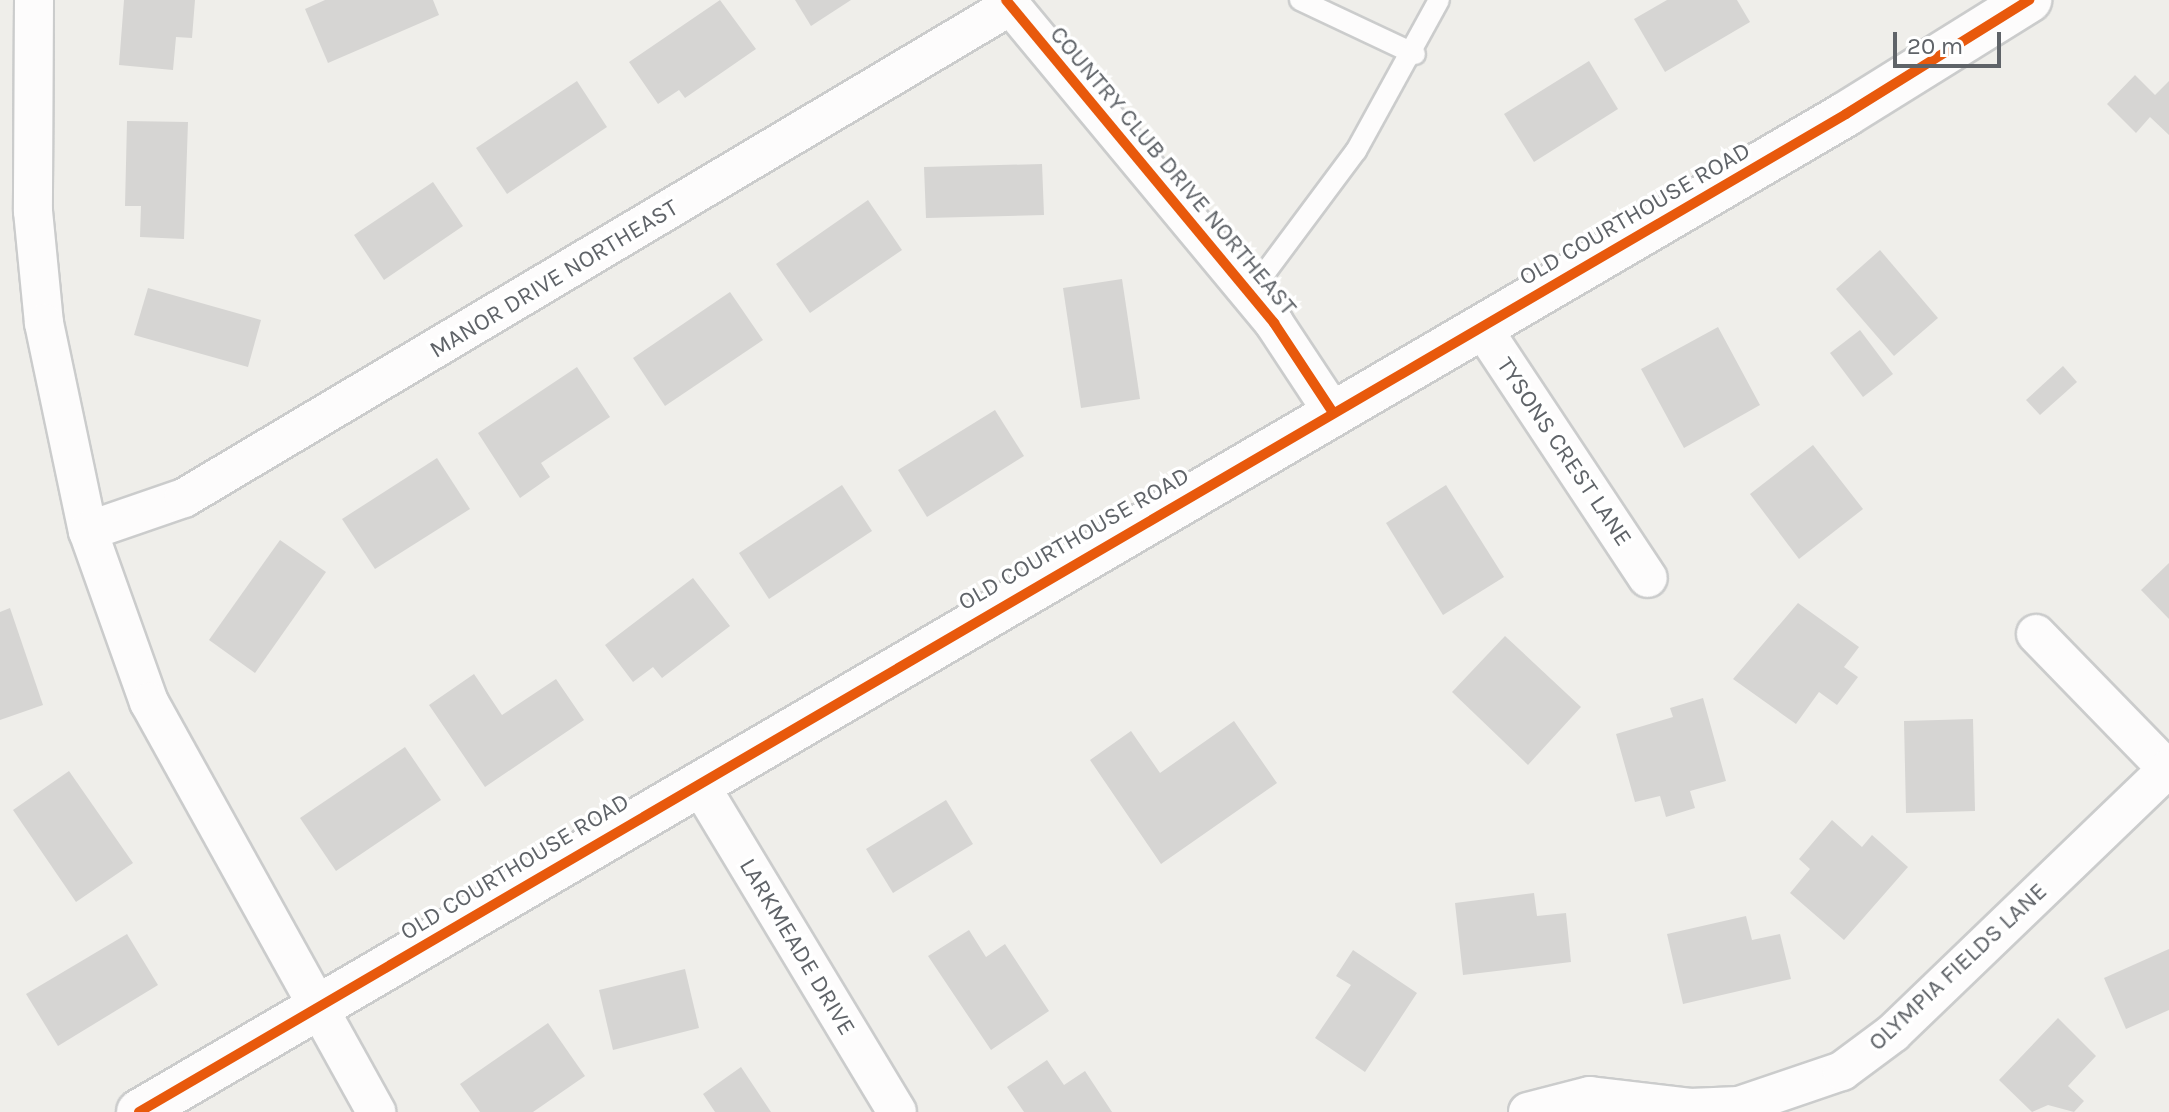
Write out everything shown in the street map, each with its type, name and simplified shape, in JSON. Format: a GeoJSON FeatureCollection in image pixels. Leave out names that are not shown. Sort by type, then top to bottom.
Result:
{"type":"FeatureCollection","features":[{"type":"Feature","properties":{"kind":"street"},"geometry":{"type":"LineString","coordinates":[[34,0],[33,211],[44,323],[88,531],[149,702],[376,1112]]}},
{"type":"Feature","properties":{"kind":"street","name":"MANOR DRIVE NORTHEAST"},"geometry":{"type":"LineString","coordinates":[[88,531],[184,498],[1011,2]]}},
{"type":"Feature","properties":{"kind":"street","name":"COUNTRY CLUB DRIVE NORTHEAST"},"geometry":{"type":"LineString","coordinates":[[1011,2],[1250,293],[1332,411]]}},
{"type":"Feature","properties":{"kind":"street","name":"OLD COURTHOUSE ROAD"},"geometry":{"type":"LineString","coordinates":[[139,1112],[1481,326],[2015,4]]}},
{"type":"Feature","properties":{"kind":"street","name":"TYSONS CREST LANE"},"geometry":{"type":"LineString","coordinates":[[1481,326],[1648,578]]}},
{"type":"Feature","properties":{"kind":"street"},"geometry":{"type":"LineString","coordinates":[[2036,634],[2168,770]]}},
{"type":"Feature","properties":{"kind":"street","name":"OLYMPIA FIELDS LANE"},"geometry":{"type":"LineString","coordinates":[[1528,1112],[1590,1096],[1690,1108],[1760,1107],[1842,1071],[1893,1033],[2168,770]]}},
{"type":"Feature","properties":{"kind":"street","name":"LARKMEADE DRIVE"},"geometry":{"type":"LineString","coordinates":[[698,782],[897,1112]]}},
{"type":"Feature","properties":{"kind":"lane"},"geometry":{"type":"LineString","coordinates":[[1300,0],[1415,54]]}},
{"type":"Feature","properties":{"kind":"lane"},"geometry":{"type":"LineString","coordinates":[[1250,293],[1356,151],[1415,54],[1439,0]]}},
{"type":"Feature","properties":{"kind":"building"},"geometry":{"type":"Polygon","coordinates":[[[124,0],[195,0],[192,38],[176,37],[173,70],[119,65],[124,0]]]}},
{"type":"Feature","properties":{"kind":"building"},"geometry":{"type":"Polygon","coordinates":[[[325,0],[433,0],[439,15],[328,63],[305,9],[325,0]]]}},
{"type":"Feature","properties":{"kind":"building"},"geometry":{"type":"Polygon","coordinates":[[[720,0],[756,49],[685,98],[679,90],[658,104],[629,62],[720,0]]]}},
{"type":"Feature","properties":{"kind":"building"},"geometry":{"type":"Polygon","coordinates":[[[795,0],[851,0],[811,26],[795,0]]]}},
{"type":"Feature","properties":{"kind":"building"},"geometry":{"type":"Polygon","coordinates":[[[1667,0],[1737,0],[1750,22],[1665,72],[1634,19],[1667,0]]]}},
{"type":"Feature","properties":{"kind":"building"},"geometry":{"type":"Polygon","coordinates":[[[1589,61],[1618,109],[1534,162],[1504,114],[1589,61]]]}},
{"type":"Feature","properties":{"kind":"building"},"geometry":{"type":"Polygon","coordinates":[[[2135,75],[2155,95],[2169,81],[2169,135],[2150,117],[2136,133],[2107,104],[2135,75]]]}},
{"type":"Feature","properties":{"kind":"building"},"geometry":{"type":"Polygon","coordinates":[[[577,81],[607,127],[507,194],[476,148],[577,81]]]}},
{"type":"Feature","properties":{"kind":"building"},"geometry":{"type":"Polygon","coordinates":[[[127,121],[188,122],[184,239],[140,237],[141,206],[125,206],[127,121]]]}},
{"type":"Feature","properties":{"kind":"building"},"geometry":{"type":"Polygon","coordinates":[[[1042,164],[1044,215],[926,218],[924,167],[1042,164]]]}},
{"type":"Feature","properties":{"kind":"building"},"geometry":{"type":"Polygon","coordinates":[[[433,182],[463,226],[384,280],[354,235],[433,182]]]}},
{"type":"Feature","properties":{"kind":"building"},"geometry":{"type":"Polygon","coordinates":[[[868,200],[902,250],[810,313],[776,264],[868,200]]]}},
{"type":"Feature","properties":{"kind":"building"},"geometry":{"type":"Polygon","coordinates":[[[1880,250],[1938,318],[1894,356],[1836,289],[1880,250]]]}},
{"type":"Feature","properties":{"kind":"building"},"geometry":{"type":"Polygon","coordinates":[[[1122,279],[1140,399],[1081,408],[1063,288],[1122,279]]]}},
{"type":"Feature","properties":{"kind":"building"},"geometry":{"type":"Polygon","coordinates":[[[148,288],[261,320],[248,367],[134,335],[148,288]]]}},
{"type":"Feature","properties":{"kind":"building"},"geometry":{"type":"Polygon","coordinates":[[[730,292],[763,340],[665,406],[633,358],[730,292]]]}},
{"type":"Feature","properties":{"kind":"building"},"geometry":{"type":"Polygon","coordinates":[[[1718,327],[1760,405],[1684,448],[1641,369],[1718,327]]]}},
{"type":"Feature","properties":{"kind":"building"},"geometry":{"type":"Polygon","coordinates":[[[1860,330],[1893,374],[1863,397],[1830,353],[1860,330]]]}},
{"type":"Feature","properties":{"kind":"building"},"geometry":{"type":"Polygon","coordinates":[[[2063,366],[2077,382],[2040,415],[2026,400],[2063,366]]]}},
{"type":"Feature","properties":{"kind":"building"},"geometry":{"type":"Polygon","coordinates":[[[577,367],[610,417],[541,463],[550,477],[520,498],[478,433],[577,367]]]}},
{"type":"Feature","properties":{"kind":"building"},"geometry":{"type":"Polygon","coordinates":[[[995,410],[1024,456],[927,517],[898,470],[995,410]]]}},
{"type":"Feature","properties":{"kind":"building"},"geometry":{"type":"Polygon","coordinates":[[[1813,445],[1863,509],[1799,559],[1750,494],[1813,445]]]}},
{"type":"Feature","properties":{"kind":"building"},"geometry":{"type":"Polygon","coordinates":[[[437,458],[470,509],[375,569],[342,519],[437,458]]]}},
{"type":"Feature","properties":{"kind":"building"},"geometry":{"type":"Polygon","coordinates":[[[842,485],[872,531],[769,599],[739,553],[842,485]]]}},
{"type":"Feature","properties":{"kind":"building"},"geometry":{"type":"Polygon","coordinates":[[[1446,485],[1504,577],[1443,615],[1386,523],[1446,485]]]}},
{"type":"Feature","properties":{"kind":"building"},"geometry":{"type":"Polygon","coordinates":[[[280,540],[326,572],[255,673],[209,640],[280,540]]]}},
{"type":"Feature","properties":{"kind":"building"},"geometry":{"type":"Polygon","coordinates":[[[2169,563],[2169,619],[2141,590],[2169,563]]]}},
{"type":"Feature","properties":{"kind":"building"},"geometry":{"type":"Polygon","coordinates":[[[693,578],[730,626],[662,678],[653,667],[633,682],[605,645],[693,578]]]}},
{"type":"Feature","properties":{"kind":"building"},"geometry":{"type":"Polygon","coordinates":[[[1798,603],[1859,647],[1844,667],[1858,677],[1837,705],[1819,692],[1796,724],[1733,679],[1798,603]]]}},
{"type":"Feature","properties":{"kind":"building"},"geometry":{"type":"Polygon","coordinates":[[[10,608],[43,705],[0,720],[0,612],[10,608]]]}},
{"type":"Feature","properties":{"kind":"building"},"geometry":{"type":"Polygon","coordinates":[[[1505,636],[1581,707],[1528,765],[1452,692],[1505,636]]]}},
{"type":"Feature","properties":{"kind":"building"},"geometry":{"type":"Polygon","coordinates":[[[474,674],[502,715],[556,679],[584,720],[485,787],[429,705],[474,674]]]}},
{"type":"Feature","properties":{"kind":"building"},"geometry":{"type":"Polygon","coordinates":[[[1703,698],[1726,781],[1690,791],[1695,808],[1666,817],[1660,796],[1635,802],[1616,734],[1673,717],[1670,708],[1703,698]]]}},
{"type":"Feature","properties":{"kind":"building"},"geometry":{"type":"Polygon","coordinates":[[[1973,719],[1975,811],[1906,813],[1904,721],[1973,719]]]}},
{"type":"Feature","properties":{"kind":"building"},"geometry":{"type":"Polygon","coordinates":[[[1234,721],[1277,783],[1161,864],[1090,760],[1131,731],[1160,773],[1234,721]]]}},
{"type":"Feature","properties":{"kind":"building"},"geometry":{"type":"Polygon","coordinates":[[[405,747],[441,800],[336,871],[300,818],[405,747]]]}},
{"type":"Feature","properties":{"kind":"building"},"geometry":{"type":"Polygon","coordinates":[[[69,771],[133,863],[76,902],[13,810],[69,771]]]}},
{"type":"Feature","properties":{"kind":"building"},"geometry":{"type":"Polygon","coordinates":[[[946,800],[973,844],[893,893],[866,849],[946,800]]]}},
{"type":"Feature","properties":{"kind":"building"},"geometry":{"type":"Polygon","coordinates":[[[1832,820],[1862,847],[1872,835],[1908,867],[1844,940],[1790,893],[1810,869],[1799,859],[1832,820]]]}},
{"type":"Feature","properties":{"kind":"building"},"geometry":{"type":"Polygon","coordinates":[[[1534,893],[1537,916],[1566,913],[1571,962],[1463,975],[1455,903],[1534,893]]]}},
{"type":"Feature","properties":{"kind":"building"},"geometry":{"type":"Polygon","coordinates":[[[1746,916],[1752,940],[1780,934],[1791,979],[1683,1004],[1667,934],[1746,916]]]}},
{"type":"Feature","properties":{"kind":"building"},"geometry":{"type":"Polygon","coordinates":[[[969,930],[986,957],[1005,944],[1049,1011],[991,1050],[928,956],[969,930]]]}},
{"type":"Feature","properties":{"kind":"building"},"geometry":{"type":"Polygon","coordinates":[[[127,934],[158,985],[58,1046],[26,994],[127,934]]]}},
{"type":"Feature","properties":{"kind":"building"},"geometry":{"type":"Polygon","coordinates":[[[2169,949],[2169,1010],[2126,1029],[2104,978],[2169,949]]]}},
{"type":"Feature","properties":{"kind":"building"},"geometry":{"type":"Polygon","coordinates":[[[1353,950],[1417,993],[1365,1072],[1315,1038],[1351,985],[1336,976],[1353,950]]]}},
{"type":"Feature","properties":{"kind":"building"},"geometry":{"type":"Polygon","coordinates":[[[685,969],[699,1028],[613,1050],[599,990],[685,969]]]}},
{"type":"Feature","properties":{"kind":"building"},"geometry":{"type":"Polygon","coordinates":[[[2058,1018],[2096,1056],[2068,1086],[2084,1101],[2074,1112],[2048,1105],[2032,1112],[1999,1080],[2058,1018]]]}},
{"type":"Feature","properties":{"kind":"building"},"geometry":{"type":"Polygon","coordinates":[[[548,1023],[585,1076],[533,1112],[480,1112],[460,1084],[548,1023]]]}},
{"type":"Feature","properties":{"kind":"building"},"geometry":{"type":"Polygon","coordinates":[[[1047,1060],[1064,1085],[1085,1071],[1112,1112],[1024,1112],[1007,1087],[1047,1060]]]}},
{"type":"Feature","properties":{"kind":"building"},"geometry":{"type":"Polygon","coordinates":[[[741,1067],[771,1112],[715,1112],[703,1094],[741,1067]]]}},
{"type":"Feature","properties":{"kind":"cycle path"},"geometry":{"type":"LineString","coordinates":[[1006,0],[1274,323],[1332,411]]}},
{"type":"Feature","properties":{"kind":"cycle path"},"geometry":{"type":"LineString","coordinates":[[139,1112],[1846,114],[2029,0]]}}]}
